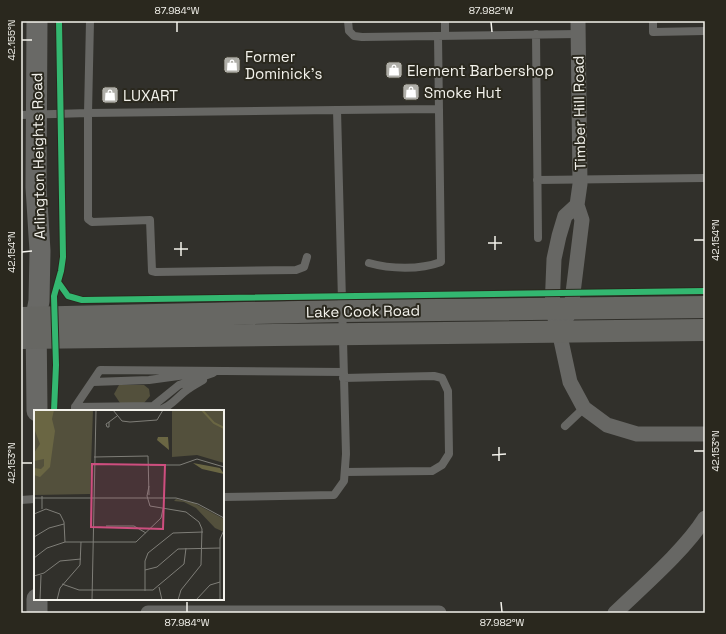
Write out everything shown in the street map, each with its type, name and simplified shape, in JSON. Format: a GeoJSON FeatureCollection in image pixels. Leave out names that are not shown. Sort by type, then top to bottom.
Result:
{"type":"FeatureCollection","features":[{"type":"Feature","properties":{"kind":"main road","name":"Arlington Heights Road"},"geometry":{"type":"LineString","coordinates":[[37,21],[29,115],[40,251],[39,301],[28,328],[37,410]]}},
{"type":"Feature","properties":{"kind":"main road","name":"Lake Cook Road"},"geometry":{"type":"LineString","coordinates":[[28,328],[342,311],[705,307]]}},
{"type":"Feature","properties":{"kind":"main road","name":"Lake Cook Road"},"geometry":{"type":"LineString","coordinates":[[28,328],[343,335],[705,330]]}},
{"type":"Feature","properties":{"kind":"main road"},"geometry":{"type":"LineString","coordinates":[[37,600],[37,613]]}},
{"type":"Feature","properties":{"kind":"street","name":"Timber Hill Road"},"geometry":{"type":"LineString","coordinates":[[578,27],[580,179],[577,205],[582,220],[562,309],[559,331],[570,382],[584,408]]}},
{"type":"Feature","properties":{"kind":"street","name":"Timber Hill Road"},"geometry":{"type":"LineString","coordinates":[[562,309],[554,259],[565,216],[577,205]]}},
{"type":"Feature","properties":{"kind":"street"},"geometry":{"type":"LineString","coordinates":[[584,408],[607,425],[637,434],[705,434]]}},
{"type":"Feature","properties":{"kind":"street"},"geometry":{"type":"LineString","coordinates":[[615,613],[679,550],[698,529],[705,518]]}},
{"type":"Feature","properties":{"kind":"street"},"geometry":{"type":"LineString","coordinates":[[148,613],[439,613]]}},
{"type":"Feature","properties":{"kind":"lane"},"geometry":{"type":"LineString","coordinates":[[90,21],[88,219],[92,222],[150,220],[152,271],[156,272],[296,270],[304,267],[307,257]]}},
{"type":"Feature","properties":{"kind":"lane"},"geometry":{"type":"LineString","coordinates":[[348,21],[349,31],[354,36],[362,37],[536,34],[578,27]]}},
{"type":"Feature","properties":{"kind":"lane"},"geometry":{"type":"LineString","coordinates":[[369,263],[382,267],[401,267],[431,266],[441,262],[439,109],[442,36],[445,21]]}},
{"type":"Feature","properties":{"kind":"lane"},"geometry":{"type":"LineString","coordinates":[[653,21],[653,32],[705,31]]}},
{"type":"Feature","properties":{"kind":"lane"},"geometry":{"type":"LineString","coordinates":[[536,34],[538,238]]}},
{"type":"Feature","properties":{"kind":"lane"},"geometry":{"type":"LineString","coordinates":[[29,115],[439,109]]}},
{"type":"Feature","properties":{"kind":"lane"},"geometry":{"type":"LineString","coordinates":[[224,497],[334,495],[344,482],[343,335],[337,110]]}},
{"type":"Feature","properties":{"kind":"lane"},"geometry":{"type":"LineString","coordinates":[[537,180],[705,178]]}},
{"type":"Feature","properties":{"kind":"lane"},"geometry":{"type":"LineString","coordinates":[[75,409],[100,370],[434,376],[442,378],[448,391],[449,454],[442,465],[432,471],[345,472]]}},
{"type":"Feature","properties":{"kind":"lane"},"geometry":{"type":"LineString","coordinates":[[75,409],[153,406],[179,385],[220,371]]}},
{"type":"Feature","properties":{"kind":"lane"},"geometry":{"type":"LineString","coordinates":[[163,410],[176,401],[187,390],[220,371]]}},
{"type":"Feature","properties":{"kind":"lane"},"geometry":{"type":"LineString","coordinates":[[565,426],[584,408]]}},
{"type":"Feature","properties":{"kind":"lane"},"geometry":{"type":"LineString","coordinates":[[21,500],[34,499]]}},
{"type":"Feature","properties":{"kind":"shaded area"},"geometry":{"type":"Polygon","coordinates":[[[119,385],[144,385],[149,389],[150,396],[144,403],[120,403],[114,394],[119,385]]]}},
{"type":"Feature","properties":{"kind":"cycle path"},"geometry":{"type":"LineString","coordinates":[[54,410],[56,365],[54,296],[63,257],[59,21]]}},
{"type":"Feature","properties":{"kind":"cycle path"},"geometry":{"type":"LineString","coordinates":[[58,282],[68,296],[82,300],[705,291]]}},
{"type":"Feature","properties":{"kind":"place","name":"Former Dominick's"},"geometry":{"type":"Point","coordinates":[232,65]}},
{"type":"Feature","properties":{"kind":"place","name":"Element Barbershop"},"geometry":{"type":"Point","coordinates":[394,70]}},
{"type":"Feature","properties":{"kind":"place","name":"Smoke Hut"},"geometry":{"type":"Point","coordinates":[411,92]}},
{"type":"Feature","properties":{"kind":"place","name":"LUXART"},"geometry":{"type":"Point","coordinates":[110,95]}}]}
